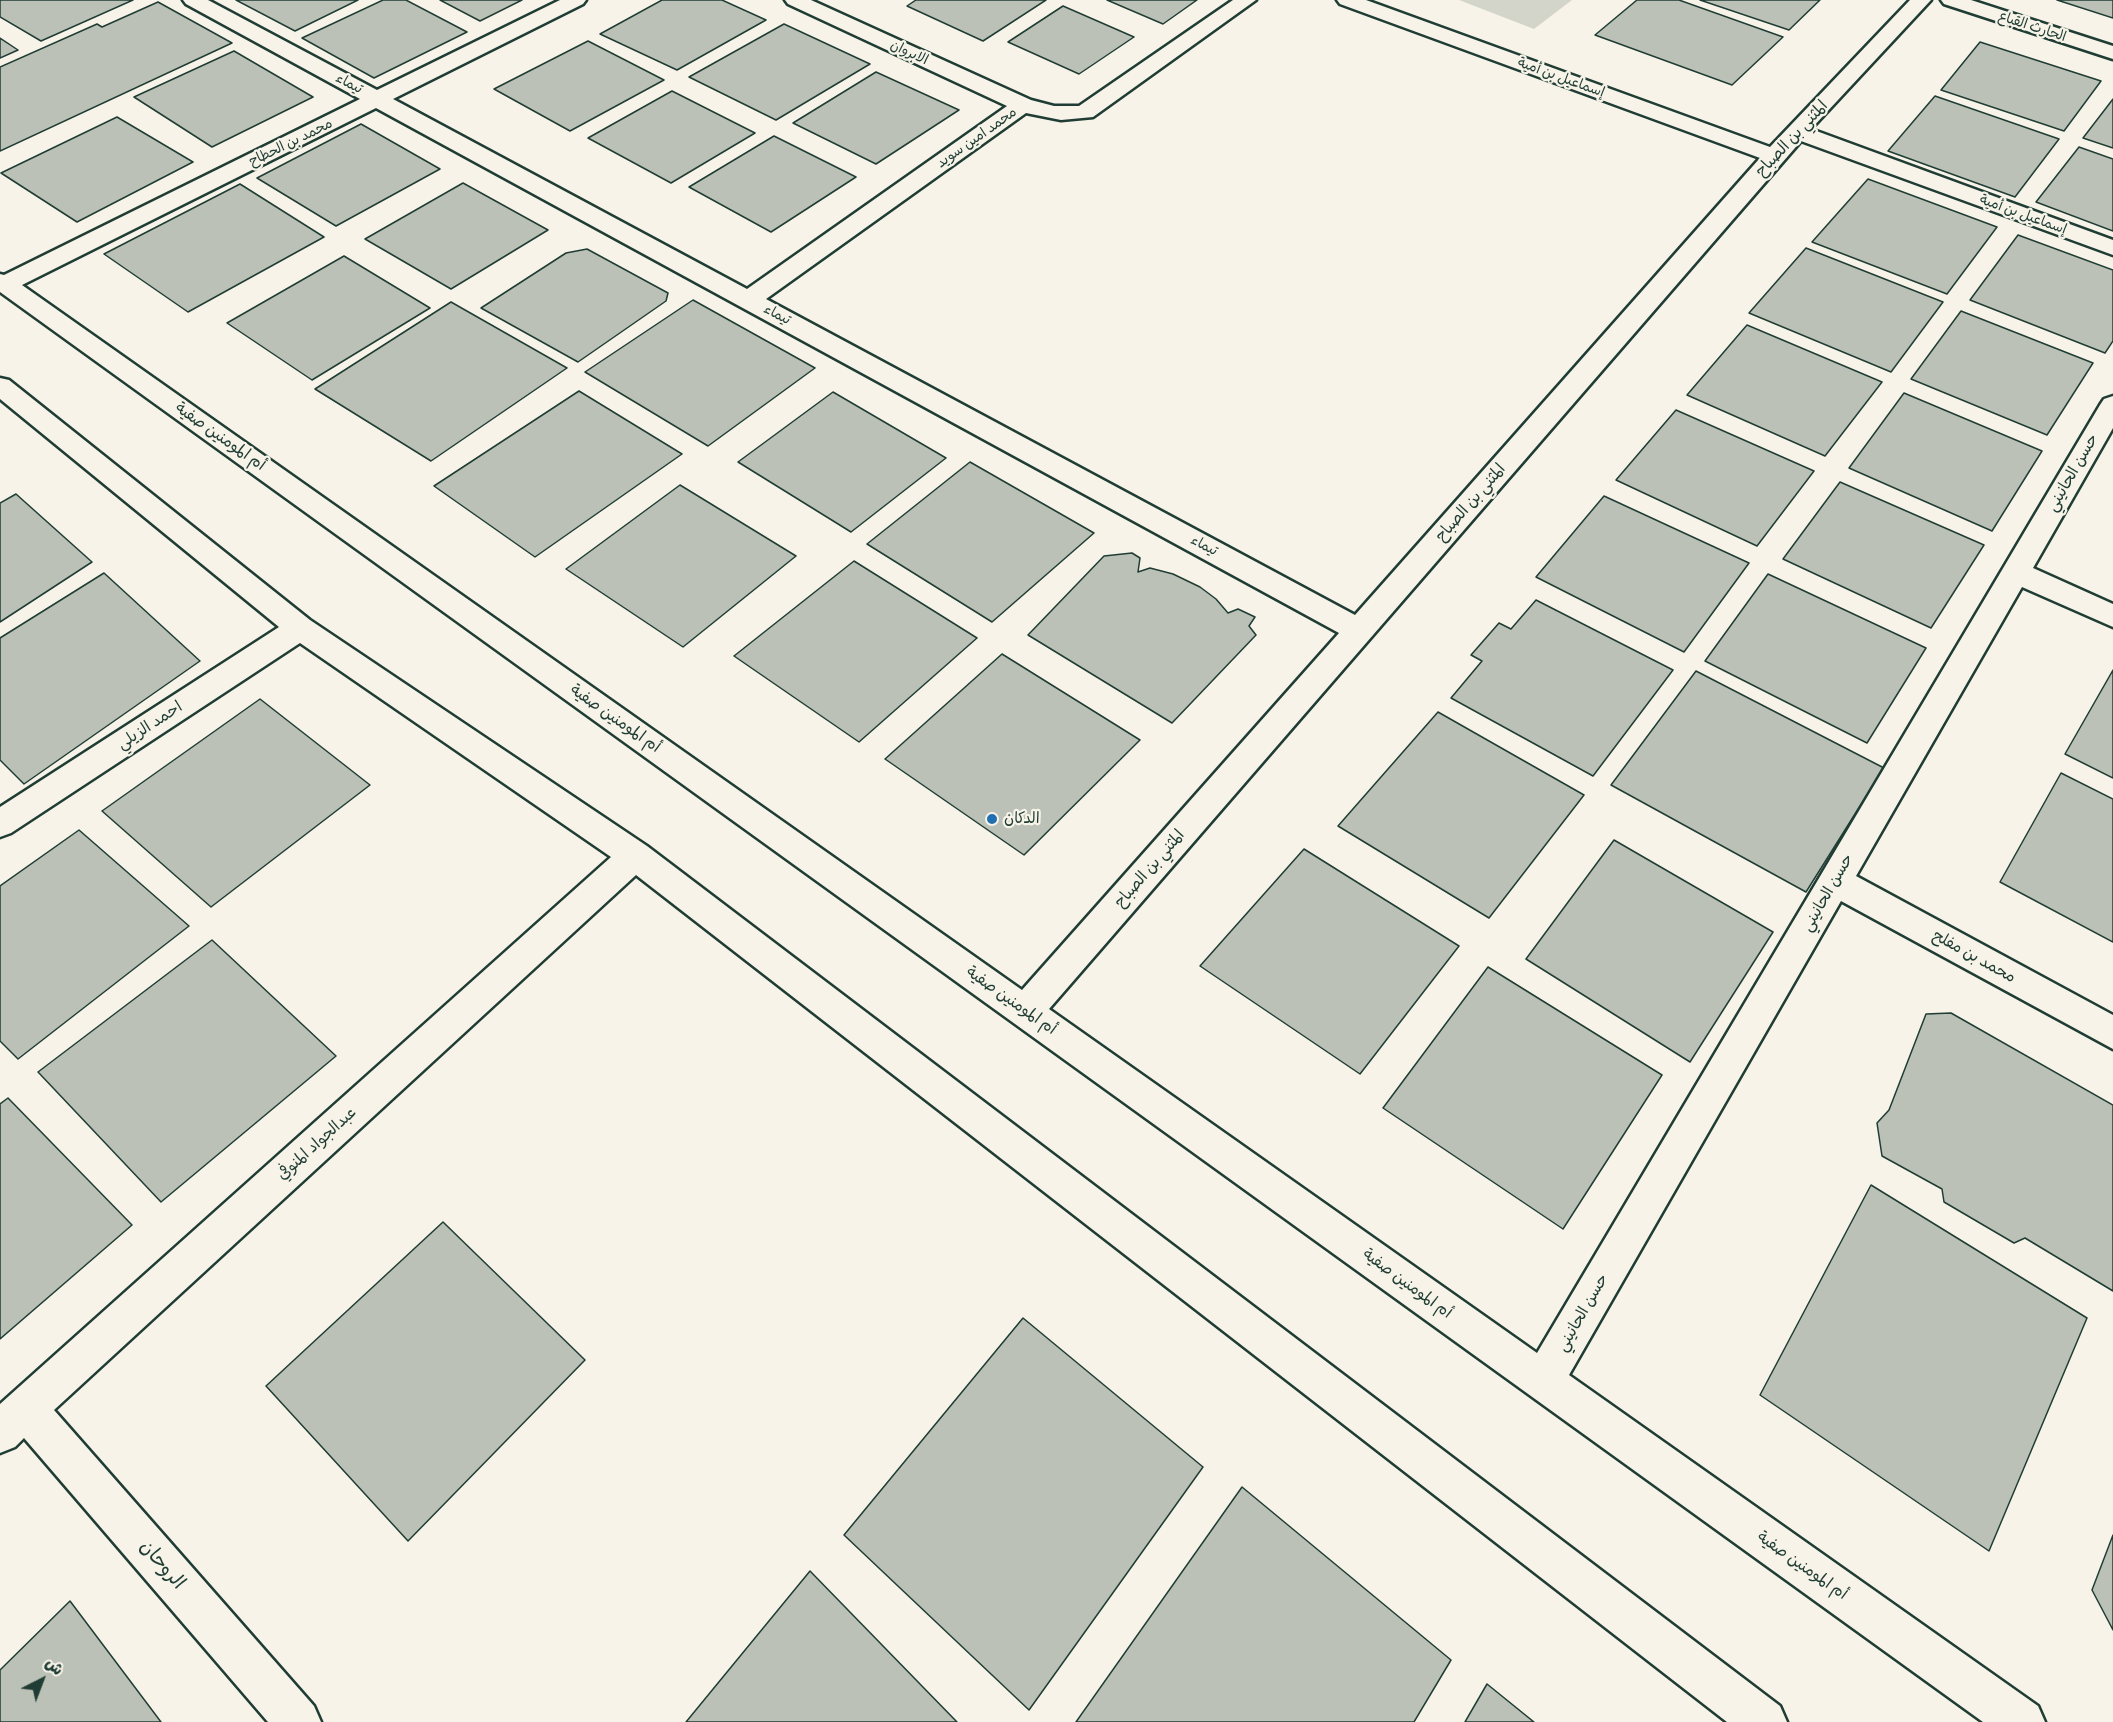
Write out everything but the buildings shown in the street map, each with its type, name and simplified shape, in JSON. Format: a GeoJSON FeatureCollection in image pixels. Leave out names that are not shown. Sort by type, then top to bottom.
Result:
{"type":"FeatureCollection","features":[{"type":"Feature","properties":{"kind":"street","name":"تيماء"},"geometry":{"type":"LineString","coordinates":[[193,0],[1360,631]]}},
{"type":"Feature","properties":{"kind":"street","name":"محمد بن الحطاح"},"geometry":{"type":"LineString","coordinates":[[2,282],[378,100],[576,0]]}},
{"type":"Feature","properties":{"kind":"street","name":"الابروان"},"geometry":{"type":"LineString","coordinates":[[795,0],[1023,105]]}},
{"type":"Feature","properties":{"kind":"street","name":"محمد امين سويد"},"geometry":{"type":"LineString","coordinates":[[748,300],[1023,105],[1041,111],[1070,115],[1085,112],[1246,0]]}},
{"type":"Feature","properties":{"kind":"street","name":"إسماعيل بن أمية"},"geometry":{"type":"LineString","coordinates":[[1347,0],[1774,156]]}},
{"type":"Feature","properties":{"kind":"street","name":"المثني بن الصباح"},"geometry":{"type":"LineString","coordinates":[[1025,1011],[1774,156],[1922,0]]}},
{"type":"Feature","properties":{"kind":"street","name":"الحارث القباع"},"geometry":{"type":"LineString","coordinates":[[1951,0],[2113,54]]}},
{"type":"Feature","properties":{"kind":"street","name":"إسماعيل بن أمية"},"geometry":{"type":"LineString","coordinates":[[1798,132],[2113,248]]}},
{"type":"Feature","properties":{"kind":"street","name":"أم المومنين صفية"},"geometry":{"type":"LineString","coordinates":[[2,282],[2022,1722]]}},
{"type":"Feature","properties":{"kind":"street"},"geometry":{"type":"LineString","coordinates":[[0,386],[300,628],[635,856],[1764,1722]]}},
{"type":"Feature","properties":{"kind":"street","name":"حسن الحانيني"},"geometry":{"type":"LineString","coordinates":[[1543,1381],[2113,405]]}},
{"type":"Feature","properties":{"kind":"street"},"geometry":{"type":"LineString","coordinates":[[2016,572],[2113,616]]}},
{"type":"Feature","properties":{"kind":"street","name":"احمد الزيلي"},"geometry":{"type":"LineString","coordinates":[[0,824],[300,628]]}},
{"type":"Feature","properties":{"kind":"street","name":"عبدالجواد المنوفي"},"geometry":{"type":"LineString","coordinates":[[13,1420],[635,856]]}},
{"type":"Feature","properties":{"kind":"street","name":"محمد بن مفلح"},"geometry":{"type":"LineString","coordinates":[[1835,881],[2113,1033]]}},
{"type":"Feature","properties":{"kind":"street","name":"الروحان"},"geometry":{"type":"LineString","coordinates":[[13,1420],[298,1722]]}},
{"type":"Feature","properties":{"kind":"shaded area"},"geometry":{"type":"Polygon","coordinates":[[[1459,0],[1572,0],[1534,29],[1459,0]]]}},
{"type":"Feature","properties":{"kind":"place","name":"الدكان"},"geometry":{"type":"Point","coordinates":[992,819]}}]}
